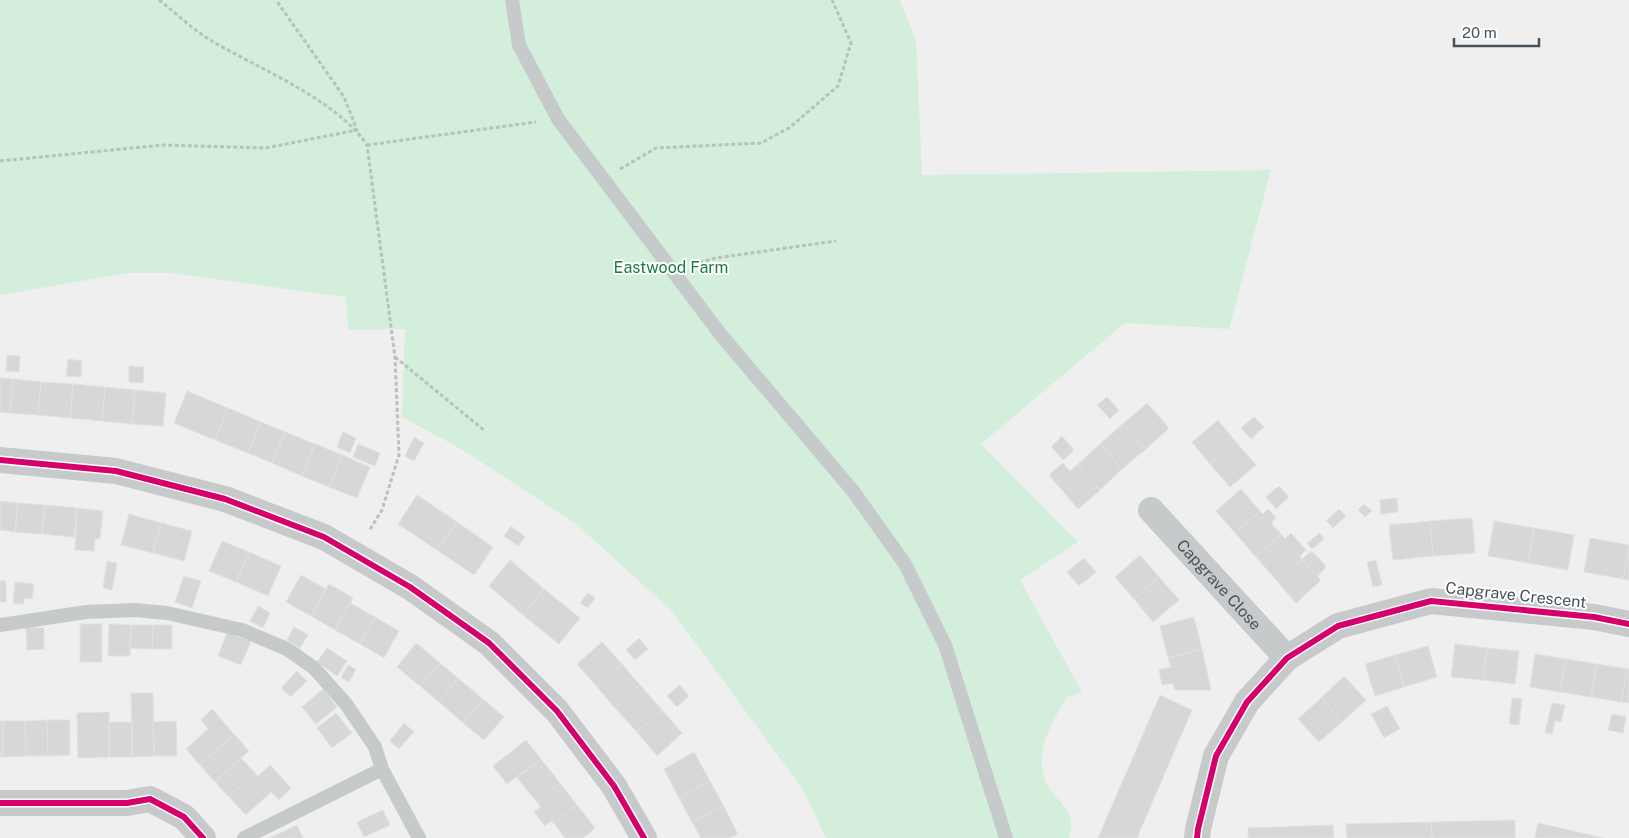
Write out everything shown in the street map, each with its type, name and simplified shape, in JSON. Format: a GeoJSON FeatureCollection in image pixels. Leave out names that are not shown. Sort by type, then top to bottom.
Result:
{"type":"FeatureCollection","features":[{"type":"Feature","properties":{"kind":"street"},"geometry":{"type":"LineString","coordinates":[[0,460],[116,471],[225,498],[324,537],[410,587],[489,643],[558,711],[614,786],[644,838]]}},
{"type":"Feature","properties":{"kind":"street","name":"Capgrave Close"},"geometry":{"type":"LineString","coordinates":[[1151,510],[1287,658]]}},
{"type":"Feature","properties":{"kind":"street","name":"Capgrave Crescent"},"geometry":{"type":"LineString","coordinates":[[1197,838],[1216,756],[1247,702],[1287,658],[1338,626],[1431,601],[1594,617],[1629,624]]}},
{"type":"Feature","properties":{"kind":"street"},"geometry":{"type":"LineString","coordinates":[[0,803],[127,803],[150,799],[184,817],[204,838]]}},
{"type":"Feature","properties":{"kind":"lane"},"geometry":{"type":"LineString","coordinates":[[512,0],[519,45],[558,119],[721,335],[853,491],[905,564],[945,645],[1006,838]]}},
{"type":"Feature","properties":{"kind":"lane"},"geometry":{"type":"LineString","coordinates":[[0,626],[86,612],[135,610],[167,613],[242,630],[287,650],[314,668],[346,704],[375,747],[382,770],[419,838]]}},
{"type":"Feature","properties":{"kind":"lane"},"geometry":{"type":"LineString","coordinates":[[244,838],[382,770]]}},
{"type":"Feature","properties":{"kind":"path"},"geometry":{"type":"LineString","coordinates":[[159,0],[208,38],[334,110],[357,130]]}},
{"type":"Feature","properties":{"kind":"path"},"geometry":{"type":"LineString","coordinates":[[276,0],[344,97],[357,130],[367,145],[395,356],[398,456],[382,510],[356,556]]}},
{"type":"Feature","properties":{"kind":"path"},"geometry":{"type":"LineString","coordinates":[[602,179],[656,148],[761,143],[789,128],[838,86],[851,43],[832,0]]}},
{"type":"Feature","properties":{"kind":"path"},"geometry":{"type":"LineString","coordinates":[[367,145],[558,119]]}},
{"type":"Feature","properties":{"kind":"path"},"geometry":{"type":"LineString","coordinates":[[0,160],[163,145],[266,148],[357,130]]}},
{"type":"Feature","properties":{"kind":"path"},"geometry":{"type":"LineString","coordinates":[[671,269],[716,258],[836,240]]}},
{"type":"Feature","properties":{"kind":"path"},"geometry":{"type":"LineString","coordinates":[[395,356],[485,431]]}},
{"type":"Feature","properties":{"kind":"green space","name":"Eastwood Farm"},"geometry":{"type":"Polygon","coordinates":[[[0,0],[900,0],[916,40],[922,175],[1271,170],[1229,329],[1125,323],[981,444],[1078,542],[1020,580],[1082,692],[1067,697],[1051,725],[1042,756],[1044,777],[1071,819],[1069,838],[826,838],[802,788],[671,610],[575,523],[461,449],[402,417],[405,329],[348,330],[346,297],[171,273],[128,273],[0,295],[0,0]]]}},
{"type":"Feature","properties":{"kind":"building"},"geometry":{"type":"Polygon","coordinates":[[[7,355],[20,356],[19,372],[6,371],[7,355]]]}},
{"type":"Feature","properties":{"kind":"building"},"geometry":{"type":"Polygon","coordinates":[[[68,359],[82,361],[81,377],[66,376],[68,359]]]}},
{"type":"Feature","properties":{"kind":"building"},"geometry":{"type":"Polygon","coordinates":[[[129,366],[144,367],[143,383],[129,382],[129,366]]]}},
{"type":"Feature","properties":{"kind":"building"},"geometry":{"type":"Polygon","coordinates":[[[0,378],[13,379],[10,413],[0,412],[0,378]]]}},
{"type":"Feature","properties":{"kind":"building"},"geometry":{"type":"Polygon","coordinates":[[[13,379],[41,382],[38,415],[10,413],[13,379]]]}},
{"type":"Feature","properties":{"kind":"building"},"geometry":{"type":"Polygon","coordinates":[[[41,382],[73,384],[70,418],[38,415],[41,382]]]}},
{"type":"Feature","properties":{"kind":"building"},"geometry":{"type":"Polygon","coordinates":[[[73,384],[105,387],[102,421],[70,418],[73,384]]]}},
{"type":"Feature","properties":{"kind":"building"},"geometry":{"type":"Polygon","coordinates":[[[105,387],[135,390],[132,424],[102,421],[105,387]]]}},
{"type":"Feature","properties":{"kind":"building"},"geometry":{"type":"Polygon","coordinates":[[[135,390],[166,393],[163,426],[132,424],[135,390]]]}},
{"type":"Feature","properties":{"kind":"building"},"geometry":{"type":"Polygon","coordinates":[[[187,391],[228,408],[215,440],[174,423],[187,391]]]}},
{"type":"Feature","properties":{"kind":"building"},"geometry":{"type":"Polygon","coordinates":[[[1107,397],[1119,410],[1110,419],[1097,405],[1107,397]]]}},
{"type":"Feature","properties":{"kind":"building"},"geometry":{"type":"Polygon","coordinates":[[[1147,403],[1169,428],[1146,449],[1123,424],[1147,403]]]}},
{"type":"Feature","properties":{"kind":"building"},"geometry":{"type":"Polygon","coordinates":[[[228,408],[261,422],[248,453],[215,440],[228,408]]]}},
{"type":"Feature","properties":{"kind":"building"},"geometry":{"type":"Polygon","coordinates":[[[1254,417],[1264,427],[1251,439],[1241,428],[1254,417]]]}},
{"type":"Feature","properties":{"kind":"building"},"geometry":{"type":"Polygon","coordinates":[[[1218,420],[1236,442],[1210,464],[1192,442],[1218,420]]]}},
{"type":"Feature","properties":{"kind":"building"},"geometry":{"type":"Polygon","coordinates":[[[261,422],[285,432],[272,463],[248,453],[261,422]]]}},
{"type":"Feature","properties":{"kind":"building"},"geometry":{"type":"Polygon","coordinates":[[[1123,424],[1146,449],[1122,469],[1100,444],[1123,424]]]}},
{"type":"Feature","properties":{"kind":"building"},"geometry":{"type":"Polygon","coordinates":[[[285,432],[315,444],[302,476],[272,463],[285,432]]]}},
{"type":"Feature","properties":{"kind":"building"},"geometry":{"type":"Polygon","coordinates":[[[343,432],[356,438],[350,453],[337,447],[343,432]]]}},
{"type":"Feature","properties":{"kind":"building"},"geometry":{"type":"Polygon","coordinates":[[[1062,436],[1074,450],[1063,460],[1051,447],[1062,436]]]}},
{"type":"Feature","properties":{"kind":"building"},"geometry":{"type":"Polygon","coordinates":[[[414,437],[424,443],[414,461],[405,456],[414,437]]]}},
{"type":"Feature","properties":{"kind":"building"},"geometry":{"type":"Polygon","coordinates":[[[1236,442],[1256,465],[1230,487],[1210,464],[1236,442]]]}},
{"type":"Feature","properties":{"kind":"building"},"geometry":{"type":"Polygon","coordinates":[[[315,444],[342,455],[329,487],[302,476],[315,444]]]}},
{"type":"Feature","properties":{"kind":"building"},"geometry":{"type":"Polygon","coordinates":[[[358,444],[380,453],[375,466],[353,457],[358,444]]]}},
{"type":"Feature","properties":{"kind":"building"},"geometry":{"type":"Polygon","coordinates":[[[1100,444],[1122,469],[1100,490],[1077,465],[1100,444]]]}},
{"type":"Feature","properties":{"kind":"building"},"geometry":{"type":"Polygon","coordinates":[[[342,455],[370,467],[357,498],[329,487],[342,455]]]}},
{"type":"Feature","properties":{"kind":"building"},"geometry":{"type":"Polygon","coordinates":[[[1063,463],[1070,471],[1077,465],[1100,490],[1078,509],[1049,475],[1063,463]]]}},
{"type":"Feature","properties":{"kind":"building"},"geometry":{"type":"Polygon","coordinates":[[[1279,486],[1289,497],[1276,509],[1266,497],[1279,486]]]}},
{"type":"Feature","properties":{"kind":"building"},"geometry":{"type":"Polygon","coordinates":[[[1241,489],[1260,511],[1235,533],[1216,511],[1241,489]]]}},
{"type":"Feature","properties":{"kind":"building"},"geometry":{"type":"Polygon","coordinates":[[[417,495],[457,522],[437,550],[398,524],[417,495]]]}},
{"type":"Feature","properties":{"kind":"building"},"geometry":{"type":"Polygon","coordinates":[[[1397,498],[1398,512],[1381,514],[1380,500],[1397,498]]]}},
{"type":"Feature","properties":{"kind":"building"},"geometry":{"type":"Polygon","coordinates":[[[0,501],[18,503],[15,532],[0,530],[0,501]]]}},
{"type":"Feature","properties":{"kind":"building"},"geometry":{"type":"Polygon","coordinates":[[[18,503],[45,505],[42,534],[15,532],[18,503]]]}},
{"type":"Feature","properties":{"kind":"building"},"geometry":{"type":"Polygon","coordinates":[[[1364,504],[1372,511],[1365,517],[1358,510],[1364,504]]]}},
{"type":"Feature","properties":{"kind":"building"},"geometry":{"type":"Polygon","coordinates":[[[45,505],[77,508],[74,537],[42,534],[45,505]]]}},
{"type":"Feature","properties":{"kind":"building"},"geometry":{"type":"Polygon","coordinates":[[[77,508],[103,511],[100,539],[95,539],[94,551],[75,550],[77,508]]]}},
{"type":"Feature","properties":{"kind":"building"},"geometry":{"type":"Polygon","coordinates":[[[1268,509],[1276,518],[1271,523],[1281,534],[1256,557],[1235,533],[1260,511],[1263,514],[1268,509]]]}},
{"type":"Feature","properties":{"kind":"building"},"geometry":{"type":"Polygon","coordinates":[[[1339,509],[1346,516],[1333,528],[1326,521],[1339,509]]]}},
{"type":"Feature","properties":{"kind":"building"},"geometry":{"type":"Polygon","coordinates":[[[129,514],[161,523],[153,553],[121,545],[129,514]]]}},
{"type":"Feature","properties":{"kind":"building"},"geometry":{"type":"Polygon","coordinates":[[[1472,518],[1475,553],[1433,556],[1430,521],[1472,518]]]}},
{"type":"Feature","properties":{"kind":"building"},"geometry":{"type":"Polygon","coordinates":[[[1430,521],[1433,556],[1393,560],[1389,525],[1430,521]]]}},
{"type":"Feature","properties":{"kind":"building"},"geometry":{"type":"Polygon","coordinates":[[[1494,521],[1534,528],[1528,563],[1488,556],[1494,521]]]}},
{"type":"Feature","properties":{"kind":"building"},"geometry":{"type":"Polygon","coordinates":[[[457,522],[493,547],[474,575],[437,550],[457,522]]]}},
{"type":"Feature","properties":{"kind":"building"},"geometry":{"type":"Polygon","coordinates":[[[161,523],[192,531],[184,561],[153,553],[161,523]]]}},
{"type":"Feature","properties":{"kind":"building"},"geometry":{"type":"Polygon","coordinates":[[[511,526],[525,537],[518,546],[504,536],[511,526]]]}},
{"type":"Feature","properties":{"kind":"building"},"geometry":{"type":"Polygon","coordinates":[[[1534,528],[1574,535],[1568,570],[1528,563],[1534,528]]]}},
{"type":"Feature","properties":{"kind":"building"},"geometry":{"type":"Polygon","coordinates":[[[1291,533],[1306,550],[1300,556],[1302,559],[1277,581],[1256,557],[1281,534],[1285,539],[1291,533]]]}},
{"type":"Feature","properties":{"kind":"building"},"geometry":{"type":"Polygon","coordinates":[[[1320,533],[1324,539],[1312,549],[1307,543],[1320,533]]]}},
{"type":"Feature","properties":{"kind":"building"},"geometry":{"type":"Polygon","coordinates":[[[1590,538],[1629,545],[1623,579],[1584,572],[1590,538]]]}},
{"type":"Feature","properties":{"kind":"building"},"geometry":{"type":"Polygon","coordinates":[[[222,541],[249,552],[236,582],[209,571],[222,541]]]}},
{"type":"Feature","properties":{"kind":"building"},"geometry":{"type":"Polygon","coordinates":[[[1629,547],[1629,580],[1623,579],[1629,547]]]}},
{"type":"Feature","properties":{"kind":"building"},"geometry":{"type":"Polygon","coordinates":[[[249,552],[281,566],[268,596],[236,582],[249,552]]]}},
{"type":"Feature","properties":{"kind":"building"},"geometry":{"type":"Polygon","coordinates":[[[1310,552],[1314,553],[1325,565],[1325,569],[1317,576],[1302,559],[1310,552]]]}},
{"type":"Feature","properties":{"kind":"building"},"geometry":{"type":"Polygon","coordinates":[[[1140,555],[1159,577],[1134,599],[1115,577],[1140,555]]]}},
{"type":"Feature","properties":{"kind":"building"},"geometry":{"type":"Polygon","coordinates":[[[1084,558],[1096,572],[1079,586],[1067,572],[1084,558]]]}},
{"type":"Feature","properties":{"kind":"building"},"geometry":{"type":"Polygon","coordinates":[[[1302,559],[1321,580],[1296,603],[1277,581],[1302,559]]]}},
{"type":"Feature","properties":{"kind":"building"},"geometry":{"type":"Polygon","coordinates":[[[510,560],[544,589],[523,615],[489,586],[510,560]]]}},
{"type":"Feature","properties":{"kind":"building"},"geometry":{"type":"Polygon","coordinates":[[[1376,560],[1382,585],[1373,587],[1367,562],[1376,560]]]}},
{"type":"Feature","properties":{"kind":"building"},"geometry":{"type":"Polygon","coordinates":[[[107,561],[117,563],[112,590],[103,588],[107,561]]]}},
{"type":"Feature","properties":{"kind":"building"},"geometry":{"type":"Polygon","coordinates":[[[301,575],[326,589],[311,616],[286,602],[301,575]]]}},
{"type":"Feature","properties":{"kind":"building"},"geometry":{"type":"Polygon","coordinates":[[[184,576],[201,581],[192,608],[175,602],[184,576]]]}},
{"type":"Feature","properties":{"kind":"building"},"geometry":{"type":"Polygon","coordinates":[[[1159,577],[1179,600],[1153,622],[1134,599],[1159,577]]]}},
{"type":"Feature","properties":{"kind":"building"},"geometry":{"type":"Polygon","coordinates":[[[0,581],[6,581],[6,602],[0,602],[0,581]]]}},
{"type":"Feature","properties":{"kind":"building"},"geometry":{"type":"Polygon","coordinates":[[[15,582],[34,584],[32,599],[24,598],[24,604],[13,603],[15,582]]]}},
{"type":"Feature","properties":{"kind":"building"},"geometry":{"type":"Polygon","coordinates":[[[329,584],[353,598],[335,630],[311,616],[329,584]]]}},
{"type":"Feature","properties":{"kind":"building"},"geometry":{"type":"Polygon","coordinates":[[[544,589],[580,618],[559,644],[523,615],[544,589]]]}},
{"type":"Feature","properties":{"kind":"building"},"geometry":{"type":"Polygon","coordinates":[[[588,593],[595,598],[588,608],[580,603],[588,593]]]}},
{"type":"Feature","properties":{"kind":"building"},"geometry":{"type":"Polygon","coordinates":[[[350,603],[375,617],[360,644],[335,630],[350,603]]]}},
{"type":"Feature","properties":{"kind":"building"},"geometry":{"type":"Polygon","coordinates":[[[258,606],[270,613],[263,628],[250,621],[258,606]]]}},
{"type":"Feature","properties":{"kind":"building"},"geometry":{"type":"Polygon","coordinates":[[[375,617],[399,631],[384,658],[360,644],[375,617]]]}},
{"type":"Feature","properties":{"kind":"building"},"geometry":{"type":"Polygon","coordinates":[[[1194,617],[1202,649],[1168,658],[1160,626],[1194,617]]]}},
{"type":"Feature","properties":{"kind":"building"},"geometry":{"type":"Polygon","coordinates":[[[80,624],[102,624],[102,662],[80,662],[80,624]]]}},
{"type":"Feature","properties":{"kind":"building"},"geometry":{"type":"Polygon","coordinates":[[[109,624],[131,625],[130,656],[108,656],[109,624]]]}},
{"type":"Feature","properties":{"kind":"building"},"geometry":{"type":"Polygon","coordinates":[[[131,625],[153,625],[152,649],[130,648],[131,625]]]}},
{"type":"Feature","properties":{"kind":"building"},"geometry":{"type":"Polygon","coordinates":[[[153,625],[172,625],[172,649],[152,649],[153,625]]]}},
{"type":"Feature","properties":{"kind":"building"},"geometry":{"type":"Polygon","coordinates":[[[294,627],[308,635],[300,648],[287,640],[294,627]]]}},
{"type":"Feature","properties":{"kind":"building"},"geometry":{"type":"Polygon","coordinates":[[[26,628],[44,628],[44,649],[27,650],[26,628]]]}},
{"type":"Feature","properties":{"kind":"building"},"geometry":{"type":"Polygon","coordinates":[[[227,633],[251,641],[241,665],[218,656],[227,633]]]}},
{"type":"Feature","properties":{"kind":"building"},"geometry":{"type":"Polygon","coordinates":[[[639,638],[648,649],[635,660],[626,650],[639,638]]]}},
{"type":"Feature","properties":{"kind":"building"},"geometry":{"type":"Polygon","coordinates":[[[602,642],[622,664],[597,687],[577,664],[602,642]]]}},
{"type":"Feature","properties":{"kind":"building"},"geometry":{"type":"Polygon","coordinates":[[[416,643],[440,663],[420,686],[397,667],[416,643]]]}},
{"type":"Feature","properties":{"kind":"building"},"geometry":{"type":"Polygon","coordinates":[[[1455,644],[1487,648],[1483,680],[1451,677],[1455,644]]]}},
{"type":"Feature","properties":{"kind":"building"},"geometry":{"type":"Polygon","coordinates":[[[1428,646],[1437,677],[1404,687],[1395,655],[1428,646]]]}},
{"type":"Feature","properties":{"kind":"building"},"geometry":{"type":"Polygon","coordinates":[[[327,648],[347,661],[337,676],[317,662],[327,648]]]}},
{"type":"Feature","properties":{"kind":"building"},"geometry":{"type":"Polygon","coordinates":[[[1487,648],[1519,651],[1515,684],[1483,680],[1487,648]]]}},
{"type":"Feature","properties":{"kind":"building"},"geometry":{"type":"Polygon","coordinates":[[[1202,649],[1211,690],[1175,690],[1173,683],[1162,685],[1159,670],[1171,667],[1168,658],[1202,649]]]}},
{"type":"Feature","properties":{"kind":"building"},"geometry":{"type":"Polygon","coordinates":[[[1535,654],[1566,659],[1560,692],[1530,687],[1535,654]]]}},
{"type":"Feature","properties":{"kind":"building"},"geometry":{"type":"Polygon","coordinates":[[[1395,655],[1404,687],[1375,696],[1365,664],[1395,655]]]}},
{"type":"Feature","properties":{"kind":"building"},"geometry":{"type":"Polygon","coordinates":[[[1566,659],[1597,664],[1591,697],[1560,692],[1566,659]]]}},
{"type":"Feature","properties":{"kind":"building"},"geometry":{"type":"Polygon","coordinates":[[[440,663],[458,678],[439,702],[420,686],[440,663]]]}},
{"type":"Feature","properties":{"kind":"building"},"geometry":{"type":"Polygon","coordinates":[[[622,664],[640,685],[615,708],[597,687],[622,664]]]}},
{"type":"Feature","properties":{"kind":"building"},"geometry":{"type":"Polygon","coordinates":[[[1597,664],[1627,669],[1621,702],[1591,697],[1597,664]]]}},
{"type":"Feature","properties":{"kind":"building"},"geometry":{"type":"Polygon","coordinates":[[[348,665],[356,669],[349,682],[341,678],[348,665]]]}},
{"type":"Feature","properties":{"kind":"building"},"geometry":{"type":"Polygon","coordinates":[[[1627,669],[1629,669],[1629,703],[1621,702],[1627,669]]]}},
{"type":"Feature","properties":{"kind":"building"},"geometry":{"type":"Polygon","coordinates":[[[297,671],[307,681],[291,697],[281,688],[297,671]]]}},
{"type":"Feature","properties":{"kind":"building"},"geometry":{"type":"Polygon","coordinates":[[[1344,676],[1366,700],[1342,722],[1321,698],[1344,676]]]}},
{"type":"Feature","properties":{"kind":"building"},"geometry":{"type":"Polygon","coordinates":[[[458,678],[483,699],[463,723],[439,702],[458,678]]]}},
{"type":"Feature","properties":{"kind":"building"},"geometry":{"type":"Polygon","coordinates":[[[640,685],[662,710],[637,732],[615,708],[640,685]]]}},
{"type":"Feature","properties":{"kind":"building"},"geometry":{"type":"Polygon","coordinates":[[[680,685],[689,696],[677,707],[667,696],[680,685]]]}},
{"type":"Feature","properties":{"kind":"building"},"geometry":{"type":"Polygon","coordinates":[[[323,689],[337,707],[316,724],[302,707],[323,689]]]}},
{"type":"Feature","properties":{"kind":"building"},"geometry":{"type":"Polygon","coordinates":[[[131,693],[153,693],[154,756],[132,757],[131,693]]]}},
{"type":"Feature","properties":{"kind":"building"},"geometry":{"type":"Polygon","coordinates":[[[1160,695],[1192,710],[1137,838],[1098,838],[1160,695]]]}},
{"type":"Feature","properties":{"kind":"building"},"geometry":{"type":"Polygon","coordinates":[[[1321,698],[1342,722],[1319,742],[1298,719],[1321,698]]]}},
{"type":"Feature","properties":{"kind":"building"},"geometry":{"type":"Polygon","coordinates":[[[1512,698],[1522,699],[1519,725],[1509,724],[1512,698]]]}},
{"type":"Feature","properties":{"kind":"building"},"geometry":{"type":"Polygon","coordinates":[[[483,699],[504,717],[484,740],[463,723],[483,699]]]}},
{"type":"Feature","properties":{"kind":"building"},"geometry":{"type":"Polygon","coordinates":[[[1552,703],[1565,705],[1561,722],[1555,721],[1552,734],[1545,733],[1552,703]]]}},
{"type":"Feature","properties":{"kind":"building"},"geometry":{"type":"Polygon","coordinates":[[[1387,706],[1400,729],[1384,738],[1371,714],[1387,706]]]}},
{"type":"Feature","properties":{"kind":"building"},"geometry":{"type":"Polygon","coordinates":[[[212,709],[234,734],[200,765],[186,749],[208,729],[201,720],[212,709]]]}},
{"type":"Feature","properties":{"kind":"building"},"geometry":{"type":"Polygon","coordinates":[[[662,710],[682,733],[657,756],[637,732],[662,710]]]}},
{"type":"Feature","properties":{"kind":"building"},"geometry":{"type":"Polygon","coordinates":[[[109,712],[109,757],[78,758],[77,713],[109,712]]]}},
{"type":"Feature","properties":{"kind":"building"},"geometry":{"type":"Polygon","coordinates":[[[336,713],[352,733],[332,748],[317,728],[336,713]]]}},
{"type":"Feature","properties":{"kind":"building"},"geometry":{"type":"Polygon","coordinates":[[[1612,714],[1626,717],[1623,733],[1608,730],[1612,714]]]}},
{"type":"Feature","properties":{"kind":"building"},"geometry":{"type":"Polygon","coordinates":[[[47,720],[48,756],[26,756],[25,721],[47,720]]]}},
{"type":"Feature","properties":{"kind":"building"},"geometry":{"type":"Polygon","coordinates":[[[47,720],[70,720],[70,755],[48,756],[47,720]]]}},
{"type":"Feature","properties":{"kind":"building"},"geometry":{"type":"Polygon","coordinates":[[[0,721],[3,721],[3,757],[0,757],[0,721]]]}},
{"type":"Feature","properties":{"kind":"building"},"geometry":{"type":"Polygon","coordinates":[[[3,721],[25,721],[26,756],[3,757],[3,721]]]}},
{"type":"Feature","properties":{"kind":"building"},"geometry":{"type":"Polygon","coordinates":[[[176,721],[177,756],[154,756],[153,722],[176,721]]]}},
{"type":"Feature","properties":{"kind":"building"},"geometry":{"type":"Polygon","coordinates":[[[109,722],[132,722],[132,757],[109,757],[109,722]]]}},
{"type":"Feature","properties":{"kind":"building"},"geometry":{"type":"Polygon","coordinates":[[[404,723],[414,732],[399,749],[390,741],[404,723]]]}},
{"type":"Feature","properties":{"kind":"building"},"geometry":{"type":"Polygon","coordinates":[[[234,734],[249,751],[215,782],[200,765],[234,734]]]}},
{"type":"Feature","properties":{"kind":"building"},"geometry":{"type":"Polygon","coordinates":[[[526,740],[541,759],[507,784],[493,766],[526,740]]]}},
{"type":"Feature","properties":{"kind":"building"},"geometry":{"type":"Polygon","coordinates":[[[694,752],[710,781],[679,798],[664,769],[694,752]]]}},
{"type":"Feature","properties":{"kind":"building"},"geometry":{"type":"Polygon","coordinates":[[[241,758],[255,773],[229,797],[215,782],[241,758]]]}},
{"type":"Feature","properties":{"kind":"building"},"geometry":{"type":"Polygon","coordinates":[[[541,759],[560,783],[537,802],[517,778],[541,759]]]}},
{"type":"Feature","properties":{"kind":"building"},"geometry":{"type":"Polygon","coordinates":[[[270,765],[291,788],[279,800],[271,792],[246,815],[229,797],[255,773],[258,776],[270,765]]]}},
{"type":"Feature","properties":{"kind":"building"},"geometry":{"type":"Polygon","coordinates":[[[710,781],[723,805],[692,822],[679,798],[710,781]]]}},
{"type":"Feature","properties":{"kind":"building"},"geometry":{"type":"Polygon","coordinates":[[[560,783],[577,805],[554,823],[551,821],[545,826],[534,812],[541,807],[537,802],[560,783]]]}},
{"type":"Feature","properties":{"kind":"building"},"geometry":{"type":"Polygon","coordinates":[[[577,805],[595,828],[583,838],[565,838],[554,823],[577,805]]]}},
{"type":"Feature","properties":{"kind":"building"},"geometry":{"type":"Polygon","coordinates":[[[723,805],[738,834],[730,838],[701,838],[692,822],[723,805]]]}},
{"type":"Feature","properties":{"kind":"building"},"geometry":{"type":"Polygon","coordinates":[[[383,810],[390,825],[364,837],[357,822],[383,810]]]}},
{"type":"Feature","properties":{"kind":"building"},"geometry":{"type":"Polygon","coordinates":[[[1515,820],[1515,838],[1432,838],[1431,822],[1515,820]]]}},
{"type":"Feature","properties":{"kind":"building"},"geometry":{"type":"Polygon","coordinates":[[[1431,822],[1432,838],[1347,838],[1346,824],[1431,822]]]}},
{"type":"Feature","properties":{"kind":"building"},"geometry":{"type":"Polygon","coordinates":[[[1538,823],[1604,838],[1535,838],[1538,823]]]}},
{"type":"Feature","properties":{"kind":"building"},"geometry":{"type":"Polygon","coordinates":[[[297,825],[303,838],[270,838],[297,825]]]}},
{"type":"Feature","properties":{"kind":"building"},"geometry":{"type":"Polygon","coordinates":[[[1333,825],[1334,838],[1248,838],[1248,828],[1333,825]]]}},
{"type":"Feature","properties":{"kind":"cycle path"},"geometry":{"type":"LineString","coordinates":[[0,460],[116,471],[225,499],[324,537],[410,587],[489,643],[557,711],[614,786],[644,838]]}},
{"type":"Feature","properties":{"kind":"cycle path"},"geometry":{"type":"LineString","coordinates":[[1197,838],[1216,756],[1247,702],[1287,658],[1338,626],[1431,601],[1594,617],[1629,624]]}},
{"type":"Feature","properties":{"kind":"cycle path"},"geometry":{"type":"LineString","coordinates":[[0,803],[127,803],[150,799],[184,817],[203,838]]}}]}
